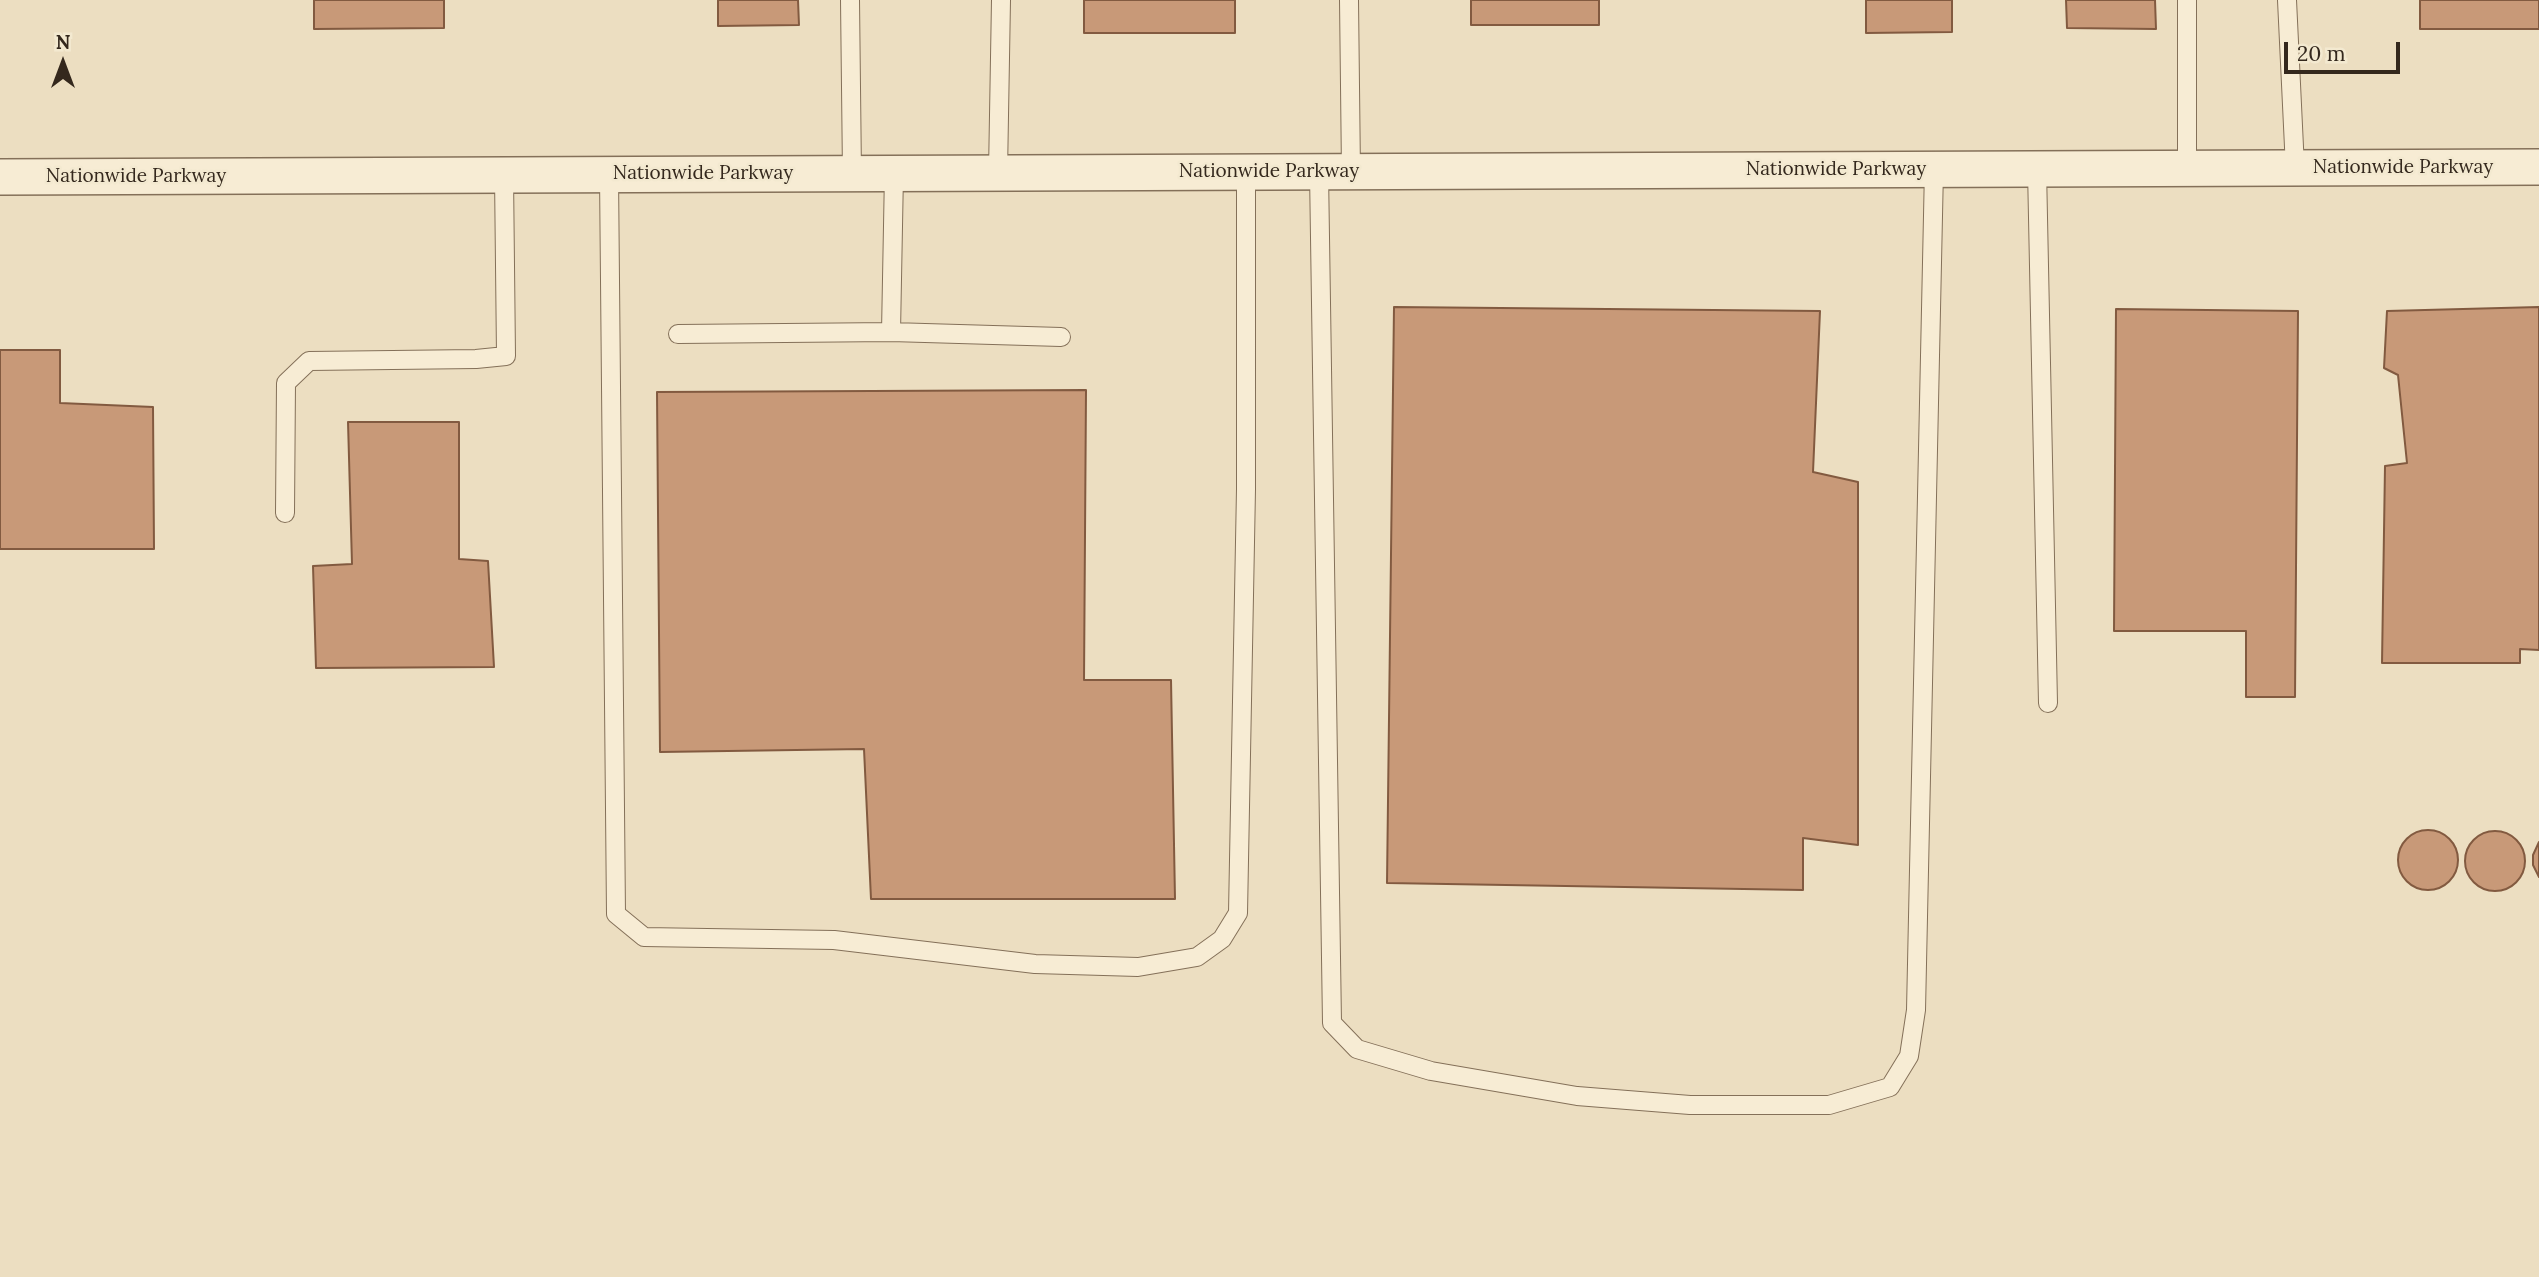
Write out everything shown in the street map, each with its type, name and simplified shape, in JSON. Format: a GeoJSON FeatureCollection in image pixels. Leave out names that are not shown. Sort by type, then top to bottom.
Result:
{"type":"FeatureCollection","features":[{"type":"Feature","properties":{"kind":"street","name":"Nationwide Parkway"},"geometry":{"type":"LineString","coordinates":[[0,177],[2539,167]]}},
{"type":"Feature","properties":{"kind":"lane"},"geometry":{"type":"LineString","coordinates":[[850,0],[852,174]]}},
{"type":"Feature","properties":{"kind":"lane"},"geometry":{"type":"LineString","coordinates":[[999,173],[1001,0]]}},
{"type":"Feature","properties":{"kind":"lane"},"geometry":{"type":"LineString","coordinates":[[1349,0],[1321,321],[1332,1023],[1357,1049],[1431,1071],[1577,1096],[1690,1105],[1829,1105],[1890,1087],[1909,1056],[1916,1010],[1934,169]]}},
{"type":"Feature","properties":{"kind":"lane"},"geometry":{"type":"LineString","coordinates":[[2187,0],[2187,169]]}},
{"type":"Feature","properties":{"kind":"lane"},"geometry":{"type":"LineString","coordinates":[[2287,0],[2295,168]]}},
{"type":"Feature","properties":{"kind":"lane"},"geometry":{"type":"LineString","coordinates":[[2037,169],[2048,704]]}},
{"type":"Feature","properties":{"kind":"lane"},"geometry":{"type":"LineString","coordinates":[[608,175],[616,914],[644,937],[834,940],[1035,964],[1139,967],[1197,957],[1222,939],[1238,914],[1246,489],[1246,172]]}},
{"type":"Feature","properties":{"kind":"lane"},"geometry":{"type":"LineString","coordinates":[[891,332],[894,173]]}},
{"type":"Feature","properties":{"kind":"lane"},"geometry":{"type":"LineString","coordinates":[[285,513],[286,383],[309,361],[476,359],[506,356],[504,175]]}},
{"type":"Feature","properties":{"kind":"lane"},"geometry":{"type":"LineString","coordinates":[[678,334],[891,332],[1061,337]]}},
{"type":"Feature","properties":{"kind":"building"},"geometry":{"type":"Polygon","coordinates":[[[314,0],[444,0],[444,28],[314,29],[314,0]]]}},
{"type":"Feature","properties":{"kind":"building"},"geometry":{"type":"Polygon","coordinates":[[[718,0],[798,0],[799,25],[718,26],[718,0]]]}},
{"type":"Feature","properties":{"kind":"building"},"geometry":{"type":"Polygon","coordinates":[[[1084,0],[1235,0],[1235,33],[1084,33],[1084,0]]]}},
{"type":"Feature","properties":{"kind":"building"},"geometry":{"type":"Polygon","coordinates":[[[1471,0],[1599,0],[1599,25],[1471,25],[1471,0]]]}},
{"type":"Feature","properties":{"kind":"building"},"geometry":{"type":"Polygon","coordinates":[[[1866,0],[1952,0],[1952,32],[1866,33],[1866,0]]]}},
{"type":"Feature","properties":{"kind":"building"},"geometry":{"type":"Polygon","coordinates":[[[2066,0],[2155,0],[2156,29],[2067,28],[2066,0]]]}},
{"type":"Feature","properties":{"kind":"building"},"geometry":{"type":"Polygon","coordinates":[[[2420,0],[2539,0],[2539,29],[2420,29],[2420,0]]]}},
{"type":"Feature","properties":{"kind":"building"},"geometry":{"type":"Polygon","coordinates":[[[1394,307],[1820,311],[1813,472],[1858,482],[1858,845],[1803,838],[1803,890],[1387,883],[1394,307]]]}},
{"type":"Feature","properties":{"kind":"building"},"geometry":{"type":"Polygon","coordinates":[[[2539,307],[2539,650],[2520,649],[2520,663],[2382,663],[2385,466],[2407,463],[2398,375],[2384,368],[2387,311],[2539,307]]]}},
{"type":"Feature","properties":{"kind":"building"},"geometry":{"type":"Polygon","coordinates":[[[2116,309],[2298,311],[2295,697],[2246,697],[2246,631],[2114,631],[2116,309]]]}},
{"type":"Feature","properties":{"kind":"building"},"geometry":{"type":"Polygon","coordinates":[[[0,350],[60,350],[60,403],[153,407],[154,549],[0,549],[0,350]]]}},
{"type":"Feature","properties":{"kind":"building"},"geometry":{"type":"Polygon","coordinates":[[[1086,390],[1084,680],[1171,680],[1175,899],[871,899],[864,749],[660,752],[657,392],[1086,390]]]}},
{"type":"Feature","properties":{"kind":"building"},"geometry":{"type":"Polygon","coordinates":[[[348,422],[459,422],[459,559],[488,561],[494,667],[316,668],[313,566],[352,564],[348,422]]]}},
{"type":"Feature","properties":{"kind":"building"},"geometry":{"type":"Polygon","coordinates":[[[2422,830],[2434,830],[2453,843],[2458,860],[2456,872],[2445,885],[2434,890],[2422,890],[2403,877],[2398,866],[2398,854],[2411,835],[2422,830]]]}},
{"type":"Feature","properties":{"kind":"building"},"geometry":{"type":"Polygon","coordinates":[[[2489,831],[2501,831],[2520,844],[2525,861],[2523,873],[2512,886],[2501,891],[2489,891],[2470,878],[2465,867],[2465,855],[2478,836],[2489,831]]]}},
{"type":"Feature","properties":{"kind":"building"},"geometry":{"type":"Polygon","coordinates":[[[2539,842],[2539,877],[2533,865],[2533,855],[2539,842]]]}}]}
